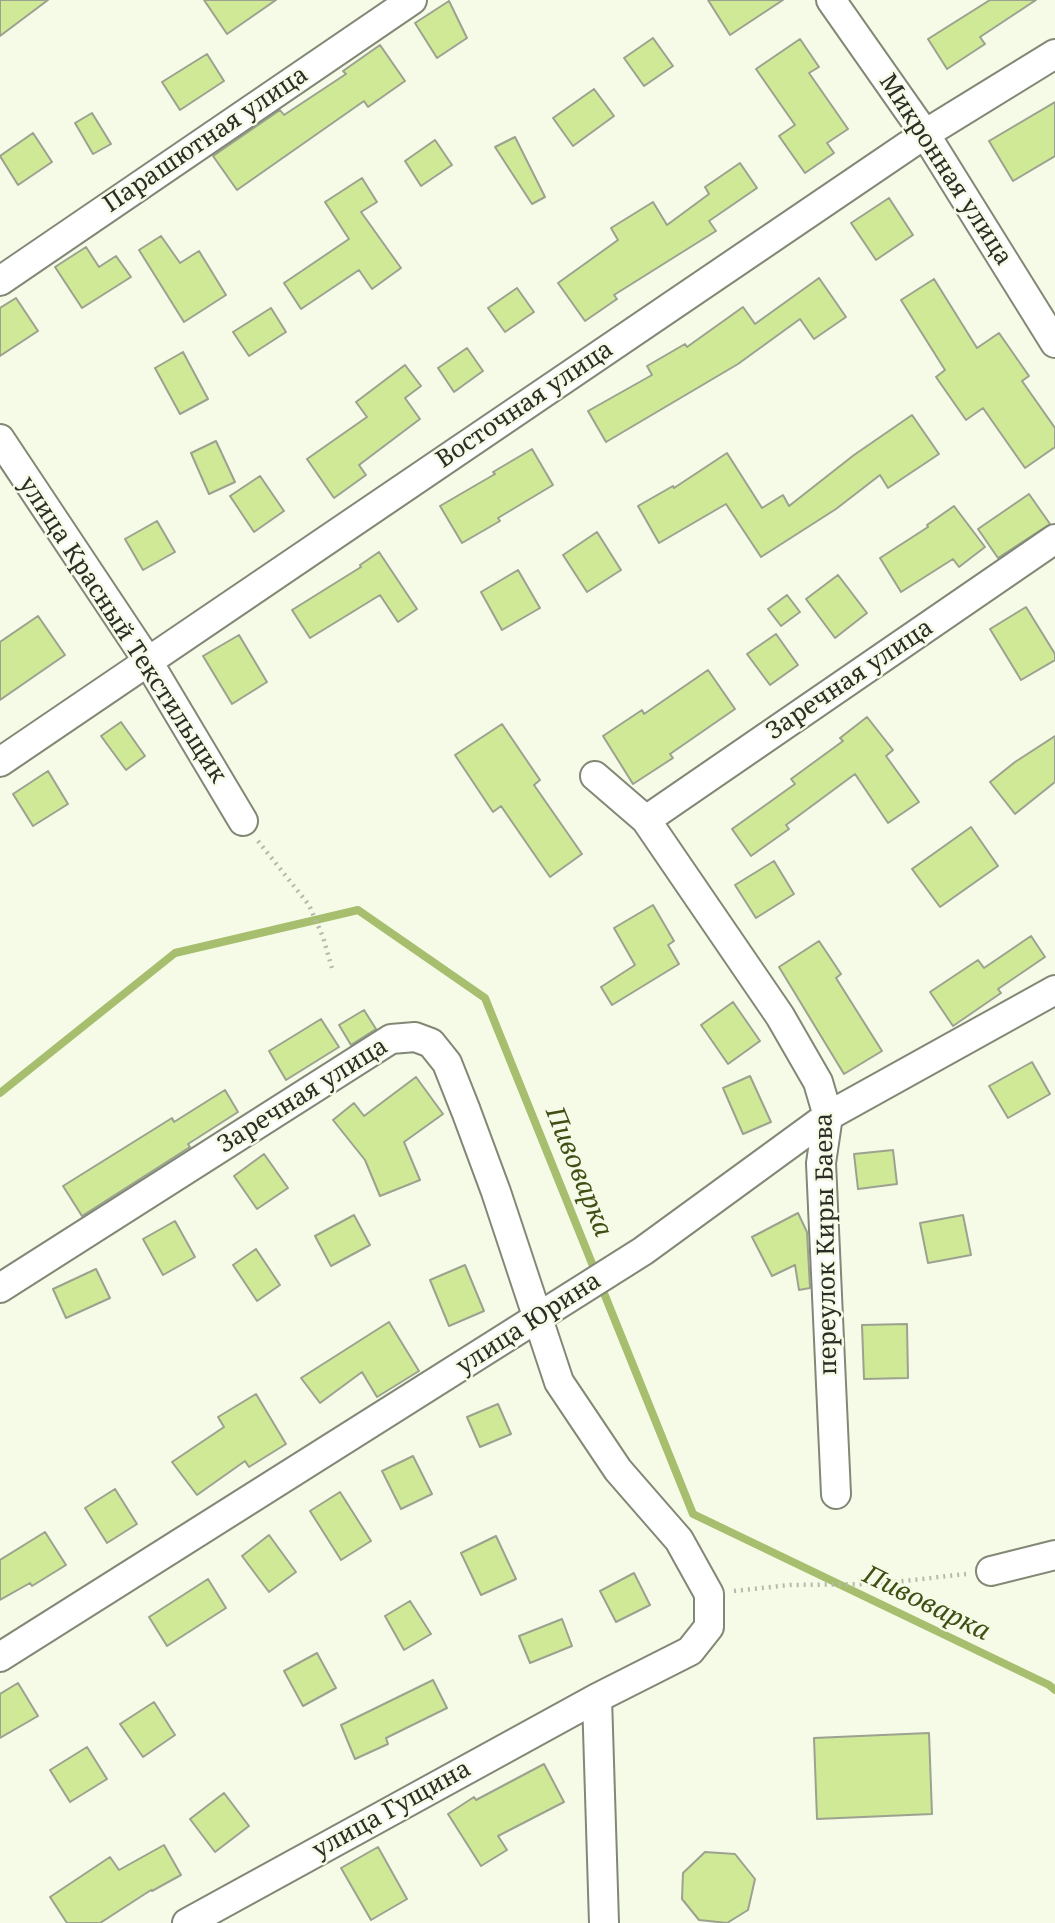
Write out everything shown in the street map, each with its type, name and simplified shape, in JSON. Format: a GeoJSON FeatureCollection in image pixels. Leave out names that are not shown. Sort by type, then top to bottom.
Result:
{"type":"FeatureCollection","features":[{"type":"Feature","properties":{"kind":"street","name":"Парашютная улица"},"geometry":{"type":"LineString","coordinates":[[0,281],[412,0]]}},
{"type":"Feature","properties":{"kind":"street","name":"Микронная улица"},"geometry":{"type":"LineString","coordinates":[[831,0],[925,134],[1055,343]]}},
{"type":"Feature","properties":{"kind":"street","name":"Восточная улица"},"geometry":{"type":"LineString","coordinates":[[0,762],[925,134],[1055,54]]}},
{"type":"Feature","properties":{"kind":"street","name":"улица Красный Текстильщик"},"geometry":{"type":"LineString","coordinates":[[0,439],[148,660],[243,821]]}},
{"type":"Feature","properties":{"kind":"street","name":"Заречная улица"},"geometry":{"type":"LineString","coordinates":[[646,820],[1055,539]]}},
{"type":"Feature","properties":{"kind":"street","name":"переулок Киры Баева"},"geometry":{"type":"LineString","coordinates":[[595,776],[646,820],[780,1016],[818,1082],[828,1116],[821,1163],[836,1494]]}},
{"type":"Feature","properties":{"kind":"street","name":"улица Юрина"},"geometry":{"type":"LineString","coordinates":[[0,1657],[643,1251],[828,1116],[1055,989]]}},
{"type":"Feature","properties":{"kind":"street","name":"Заречная улица"},"geometry":{"type":"LineString","coordinates":[[0,1288],[391,1039],[415,1037],[431,1043],[447,1063],[546,1314]]}},
{"type":"Feature","properties":{"kind":"street"},"geometry":{"type":"LineString","coordinates":[[546,1314],[559,1382],[618,1470],[679,1540],[709,1594],[709,1627],[690,1651],[597,1698],[604,1923]]}},
{"type":"Feature","properties":{"kind":"street"},"geometry":{"type":"LineString","coordinates":[[991,1572],[1055,1555]]}},
{"type":"Feature","properties":{"kind":"street","name":"улица Гущина"},"geometry":{"type":"LineString","coordinates":[[187,1923],[597,1698]]}},
{"type":"Feature","properties":{"kind":"path"},"geometry":{"type":"LineString","coordinates":[[243,821],[309,905],[323,937],[332,968]]}},
{"type":"Feature","properties":{"kind":"path"},"geometry":{"type":"LineString","coordinates":[[709,1594],[790,1585],[877,1584],[991,1572]]}},
{"type":"Feature","properties":{"kind":"building"},"geometry":{"type":"Polygon","coordinates":[[[0,0],[48,0],[0,36],[0,0]]]}},
{"type":"Feature","properties":{"kind":"building"},"geometry":{"type":"Polygon","coordinates":[[[204,0],[276,0],[227,34],[204,0]]]}},
{"type":"Feature","properties":{"kind":"building"},"geometry":{"type":"Polygon","coordinates":[[[708,0],[783,0],[730,35],[708,0]]]}},
{"type":"Feature","properties":{"kind":"building"},"geometry":{"type":"Polygon","coordinates":[[[990,0],[1036,0],[980,37],[985,44],[947,69],[928,39],[990,0]]]}},
{"type":"Feature","properties":{"kind":"building"},"geometry":{"type":"Polygon","coordinates":[[[449,1],[467,38],[437,58],[415,23],[449,1]]]}},
{"type":"Feature","properties":{"kind":"building"},"geometry":{"type":"Polygon","coordinates":[[[653,38],[673,66],[644,86],[624,58],[653,38]]]}},
{"type":"Feature","properties":{"kind":"building"},"geometry":{"type":"Polygon","coordinates":[[[800,39],[819,67],[809,73],[848,129],[827,143],[834,153],[805,173],[779,136],[795,125],[756,69],[800,39]]]}},
{"type":"Feature","properties":{"kind":"building"},"geometry":{"type":"Polygon","coordinates":[[[380,45],[405,81],[368,107],[364,101],[237,190],[213,156],[280,110],[284,115],[346,74],[343,71],[380,45]]]}},
{"type":"Feature","properties":{"kind":"building"},"geometry":{"type":"Polygon","coordinates":[[[207,54],[224,81],[180,110],[162,82],[207,54]]]}},
{"type":"Feature","properties":{"kind":"building"},"geometry":{"type":"Polygon","coordinates":[[[594,89],[614,116],[573,146],[553,118],[594,89]]]}},
{"type":"Feature","properties":{"kind":"building"},"geometry":{"type":"Polygon","coordinates":[[[1055,102],[1055,156],[1013,181],[989,141],[1055,102]]]}},
{"type":"Feature","properties":{"kind":"building"},"geometry":{"type":"Polygon","coordinates":[[[92,113],[111,144],[93,154],[75,123],[92,113]]]}},
{"type":"Feature","properties":{"kind":"building"},"geometry":{"type":"Polygon","coordinates":[[[33,133],[52,162],[18,185],[0,156],[33,133]]]}},
{"type":"Feature","properties":{"kind":"building"},"geometry":{"type":"Polygon","coordinates":[[[515,137],[545,197],[532,204],[495,147],[515,137]]]}},
{"type":"Feature","properties":{"kind":"building"},"geometry":{"type":"Polygon","coordinates":[[[435,140],[452,165],[421,186],[405,161],[435,140]]]}},
{"type":"Feature","properties":{"kind":"building"},"geometry":{"type":"Polygon","coordinates":[[[740,163],[757,188],[709,221],[716,231],[614,295],[617,299],[585,321],[558,283],[618,240],[611,228],[653,202],[667,225],[709,194],[705,187],[740,163]]]}},
{"type":"Feature","properties":{"kind":"building"},"geometry":{"type":"Polygon","coordinates":[[[362,178],[377,202],[361,212],[401,268],[372,289],[359,270],[301,309],[284,283],[349,239],[325,202],[362,178]]]}},
{"type":"Feature","properties":{"kind":"building"},"geometry":{"type":"Polygon","coordinates":[[[889,198],[913,235],[876,260],[851,223],[889,198]]]}},
{"type":"Feature","properties":{"kind":"building"},"geometry":{"type":"Polygon","coordinates":[[[161,236],[180,263],[199,251],[226,295],[184,322],[139,250],[161,236]]]}},
{"type":"Feature","properties":{"kind":"building"},"geometry":{"type":"Polygon","coordinates":[[[86,247],[99,267],[116,256],[131,277],[82,308],[55,267],[86,247]]]}},
{"type":"Feature","properties":{"kind":"building"},"geometry":{"type":"Polygon","coordinates":[[[819,278],[846,317],[814,339],[800,319],[738,364],[606,442],[588,411],[652,375],[647,366],[685,344],[687,347],[743,307],[755,324],[819,278]]]}},
{"type":"Feature","properties":{"kind":"building"},"geometry":{"type":"Polygon","coordinates":[[[934,279],[977,348],[999,333],[1029,376],[1022,381],[1055,428],[1055,447],[1025,468],[983,408],[966,420],[936,377],[945,370],[901,300],[934,279]]]}},
{"type":"Feature","properties":{"kind":"building"},"geometry":{"type":"Polygon","coordinates":[[[517,288],[534,312],[505,332],[488,308],[517,288]]]}},
{"type":"Feature","properties":{"kind":"building"},"geometry":{"type":"Polygon","coordinates":[[[16,298],[38,331],[0,356],[0,308],[16,298]]]}},
{"type":"Feature","properties":{"kind":"building"},"geometry":{"type":"Polygon","coordinates":[[[271,308],[286,332],[249,356],[233,332],[271,308]]]}},
{"type":"Feature","properties":{"kind":"building"},"geometry":{"type":"Polygon","coordinates":[[[467,348],[483,371],[454,392],[438,368],[467,348]]]}},
{"type":"Feature","properties":{"kind":"building"},"geometry":{"type":"Polygon","coordinates":[[[183,352],[208,399],[180,414],[155,368],[183,352]]]}},
{"type":"Feature","properties":{"kind":"building"},"geometry":{"type":"Polygon","coordinates":[[[405,365],[421,386],[405,398],[420,419],[359,465],[366,475],[334,498],[307,459],[367,417],[356,402],[405,365]]]}},
{"type":"Feature","properties":{"kind":"building"},"geometry":{"type":"Polygon","coordinates":[[[912,415],[939,454],[888,488],[880,475],[836,509],[761,557],[726,504],[659,543],[638,506],[673,486],[674,488],[727,453],[762,508],[783,495],[789,506],[854,455],[912,415]]]}},
{"type":"Feature","properties":{"kind":"building"},"geometry":{"type":"Polygon","coordinates":[[[216,441],[235,482],[209,494],[191,453],[216,441]]]}},
{"type":"Feature","properties":{"kind":"building"},"geometry":{"type":"Polygon","coordinates":[[[532,449],[553,485],[462,543],[440,506],[532,449]]]}},
{"type":"Feature","properties":{"kind":"building"},"geometry":{"type":"Polygon","coordinates":[[[260,476],[284,511],[254,532],[230,496],[260,476]]]}},
{"type":"Feature","properties":{"kind":"building"},"geometry":{"type":"Polygon","coordinates":[[[1029,494],[1050,524],[998,558],[978,529],[1029,494]]]}},
{"type":"Feature","properties":{"kind":"building"},"geometry":{"type":"Polygon","coordinates":[[[954,506],[985,547],[959,567],[953,559],[901,592],[880,558],[928,527],[927,525],[954,506]]]}},
{"type":"Feature","properties":{"kind":"building"},"geometry":{"type":"Polygon","coordinates":[[[157,521],[175,552],[143,570],[125,539],[157,521]]]}},
{"type":"Feature","properties":{"kind":"building"},"geometry":{"type":"Polygon","coordinates":[[[597,532],[621,570],[587,592],[563,555],[597,532]]]}},
{"type":"Feature","properties":{"kind":"building"},"geometry":{"type":"Polygon","coordinates":[[[379,552],[417,609],[398,622],[380,595],[310,638],[292,610],[361,567],[360,565],[379,552]]]}},
{"type":"Feature","properties":{"kind":"building"},"geometry":{"type":"Polygon","coordinates":[[[518,570],[540,608],[502,630],[481,592],[518,570]]]}},
{"type":"Feature","properties":{"kind":"building"},"geometry":{"type":"Polygon","coordinates":[[[838,575],[867,613],[835,638],[806,599],[838,575]]]}},
{"type":"Feature","properties":{"kind":"building"},"geometry":{"type":"Polygon","coordinates":[[[787,595],[800,612],[781,626],[768,609],[787,595]]]}},
{"type":"Feature","properties":{"kind":"building"},"geometry":{"type":"Polygon","coordinates":[[[1026,607],[1055,654],[1055,660],[1021,680],[990,629],[1026,607]]]}},
{"type":"Feature","properties":{"kind":"building"},"geometry":{"type":"Polygon","coordinates":[[[38,616],[65,655],[0,700],[0,642],[38,616]]]}},
{"type":"Feature","properties":{"kind":"building"},"geometry":{"type":"Polygon","coordinates":[[[776,634],[798,665],[770,685],[747,654],[776,634]]]}},
{"type":"Feature","properties":{"kind":"building"},"geometry":{"type":"Polygon","coordinates":[[[239,635],[267,682],[232,704],[203,656],[239,635]]]}},
{"type":"Feature","properties":{"kind":"building"},"geometry":{"type":"Polygon","coordinates":[[[708,670],[735,709],[670,754],[673,758],[633,784],[603,736],[642,710],[644,714],[708,670]]]}},
{"type":"Feature","properties":{"kind":"building"},"geometry":{"type":"Polygon","coordinates":[[[867,717],[893,750],[886,756],[919,802],[888,823],[855,774],[786,825],[789,829],[751,856],[732,829],[795,784],[791,779],[843,741],[840,738],[867,717]]]}},
{"type":"Feature","properties":{"kind":"building"},"geometry":{"type":"Polygon","coordinates":[[[121,722],[145,756],[126,770],[101,736],[121,722]]]}},
{"type":"Feature","properties":{"kind":"building"},"geometry":{"type":"Polygon","coordinates":[[[502,724],[540,780],[534,785],[582,854],[550,877],[501,806],[493,812],[455,755],[502,724]]]}},
{"type":"Feature","properties":{"kind":"building"},"geometry":{"type":"Polygon","coordinates":[[[1055,736],[1055,782],[1015,814],[990,782],[1055,736]]]}},
{"type":"Feature","properties":{"kind":"building"},"geometry":{"type":"Polygon","coordinates":[[[48,771],[68,804],[33,826],[13,794],[48,771]]]}},
{"type":"Feature","properties":{"kind":"building"},"geometry":{"type":"Polygon","coordinates":[[[971,827],[998,866],[940,907],[912,869],[971,827]]]}},
{"type":"Feature","properties":{"kind":"building"},"geometry":{"type":"Polygon","coordinates":[[[774,861],[794,894],[756,918],[735,885],[774,861]]]}},
{"type":"Feature","properties":{"kind":"building"},"geometry":{"type":"Polygon","coordinates":[[[653,905],[674,941],[668,945],[679,964],[612,1005],[601,987],[635,965],[614,928],[653,905]]]}},
{"type":"Feature","properties":{"kind":"building"},"geometry":{"type":"Polygon","coordinates":[[[1031,936],[1045,957],[998,989],[1001,993],[953,1026],[930,992],[978,960],[984,968],[1031,936]]]}},
{"type":"Feature","properties":{"kind":"building"},"geometry":{"type":"Polygon","coordinates":[[[819,941],[841,974],[836,978],[882,1051],[844,1074],[779,967],[819,941]]]}},
{"type":"Feature","properties":{"kind":"building"},"geometry":{"type":"Polygon","coordinates":[[[733,1002],[760,1041],[728,1064],[701,1025],[733,1002]]]}},
{"type":"Feature","properties":{"kind":"building"},"geometry":{"type":"Polygon","coordinates":[[[364,1010],[376,1029],[351,1045],[339,1025],[364,1010]]]}},
{"type":"Feature","properties":{"kind":"building"},"geometry":{"type":"Polygon","coordinates":[[[321,1019],[339,1047],[286,1080],[269,1051],[321,1019]]]}},
{"type":"Feature","properties":{"kind":"building"},"geometry":{"type":"Polygon","coordinates":[[[1032,1062],[1050,1094],[1008,1118],[989,1086],[1032,1062]]]}},
{"type":"Feature","properties":{"kind":"building"},"geometry":{"type":"Polygon","coordinates":[[[750,1076],[771,1122],[743,1134],[723,1088],[750,1076]]]}},
{"type":"Feature","properties":{"kind":"building"},"geometry":{"type":"Polygon","coordinates":[[[416,1077],[443,1114],[404,1142],[420,1180],[380,1196],[365,1160],[333,1120],[354,1103],[364,1116],[416,1077]]]}},
{"type":"Feature","properties":{"kind":"building"},"geometry":{"type":"Polygon","coordinates":[[[225,1090],[238,1112],[188,1144],[190,1147],[82,1216],[63,1186],[172,1118],[174,1122],[225,1090]]]}},
{"type":"Feature","properties":{"kind":"building"},"geometry":{"type":"Polygon","coordinates":[[[893,1150],[897,1184],[858,1189],[854,1154],[893,1150]]]}},
{"type":"Feature","properties":{"kind":"building"},"geometry":{"type":"Polygon","coordinates":[[[264,1154],[288,1188],[257,1209],[234,1176],[264,1154]]]}},
{"type":"Feature","properties":{"kind":"building"},"geometry":{"type":"Polygon","coordinates":[[[798,1213],[807,1232],[810,1288],[799,1290],[795,1265],[772,1276],[752,1237],[798,1213]]]}},
{"type":"Feature","properties":{"kind":"building"},"geometry":{"type":"Polygon","coordinates":[[[354,1215],[370,1245],[331,1266],[315,1236],[354,1215]]]}},
{"type":"Feature","properties":{"kind":"building"},"geometry":{"type":"Polygon","coordinates":[[[963,1215],[971,1255],[928,1263],[920,1223],[963,1215]]]}},
{"type":"Feature","properties":{"kind":"building"},"geometry":{"type":"Polygon","coordinates":[[[175,1221],[195,1257],[163,1275],[143,1239],[175,1221]]]}},
{"type":"Feature","properties":{"kind":"building"},"geometry":{"type":"Polygon","coordinates":[[[256,1249],[280,1285],[257,1301],[233,1265],[256,1249]]]}},
{"type":"Feature","properties":{"kind":"building"},"geometry":{"type":"Polygon","coordinates":[[[465,1265],[484,1311],[449,1326],[430,1280],[465,1265]]]}},
{"type":"Feature","properties":{"kind":"building"},"geometry":{"type":"Polygon","coordinates":[[[96,1269],[110,1298],[66,1318],[53,1289],[96,1269]]]}},
{"type":"Feature","properties":{"kind":"building"},"geometry":{"type":"Polygon","coordinates":[[[389,1322],[419,1371],[377,1397],[362,1372],[320,1403],[301,1378],[389,1322]]]}},
{"type":"Feature","properties":{"kind":"building"},"geometry":{"type":"Polygon","coordinates":[[[907,1324],[908,1378],[864,1379],[862,1325],[907,1324]]]}},
{"type":"Feature","properties":{"kind":"building"},"geometry":{"type":"Polygon","coordinates":[[[256,1394],[286,1444],[249,1467],[245,1461],[197,1495],[172,1462],[224,1427],[218,1417],[256,1394]]]}},
{"type":"Feature","properties":{"kind":"building"},"geometry":{"type":"Polygon","coordinates":[[[498,1404],[511,1434],[480,1447],[467,1417],[498,1404]]]}},
{"type":"Feature","properties":{"kind":"building"},"geometry":{"type":"Polygon","coordinates":[[[413,1456],[432,1494],[401,1509],[382,1471],[413,1456]]]}},
{"type":"Feature","properties":{"kind":"building"},"geometry":{"type":"Polygon","coordinates":[[[115,1489],[137,1524],[107,1543],[85,1508],[115,1489]]]}},
{"type":"Feature","properties":{"kind":"building"},"geometry":{"type":"Polygon","coordinates":[[[340,1492],[371,1541],[341,1560],[310,1511],[340,1492]]]}},
{"type":"Feature","properties":{"kind":"building"},"geometry":{"type":"Polygon","coordinates":[[[45,1532],[66,1565],[32,1586],[30,1583],[0,1600],[0,1560],[45,1532]]]}},
{"type":"Feature","properties":{"kind":"building"},"geometry":{"type":"Polygon","coordinates":[[[269,1535],[296,1572],[269,1592],[242,1556],[269,1535]]]}},
{"type":"Feature","properties":{"kind":"building"},"geometry":{"type":"Polygon","coordinates":[[[496,1536],[516,1579],[481,1595],[461,1553],[496,1536]]]}},
{"type":"Feature","properties":{"kind":"building"},"geometry":{"type":"Polygon","coordinates":[[[634,1573],[650,1605],[616,1622],[600,1591],[634,1573]]]}},
{"type":"Feature","properties":{"kind":"building"},"geometry":{"type":"Polygon","coordinates":[[[208,1579],[226,1608],[167,1646],[149,1617],[208,1579]]]}},
{"type":"Feature","properties":{"kind":"building"},"geometry":{"type":"Polygon","coordinates":[[[410,1601],[431,1634],[404,1650],[385,1616],[410,1601]]]}},
{"type":"Feature","properties":{"kind":"building"},"geometry":{"type":"Polygon","coordinates":[[[562,1619],[572,1646],[530,1663],[519,1636],[562,1619]]]}},
{"type":"Feature","properties":{"kind":"building"},"geometry":{"type":"Polygon","coordinates":[[[317,1653],[336,1688],[303,1706],[284,1671],[317,1653]]]}},
{"type":"Feature","properties":{"kind":"building"},"geometry":{"type":"Polygon","coordinates":[[[433,1680],[447,1708],[386,1738],[388,1744],[355,1759],[341,1725],[433,1680]]]}},
{"type":"Feature","properties":{"kind":"building"},"geometry":{"type":"Polygon","coordinates":[[[18,1683],[38,1716],[0,1738],[0,1694],[18,1683]]]}},
{"type":"Feature","properties":{"kind":"building"},"geometry":{"type":"Polygon","coordinates":[[[154,1702],[175,1735],[143,1757],[120,1724],[154,1702]]]}},
{"type":"Feature","properties":{"kind":"building"},"geometry":{"type":"Polygon","coordinates":[[[929,1733],[932,1814],[817,1819],[814,1738],[929,1733]]]}},
{"type":"Feature","properties":{"kind":"building"},"geometry":{"type":"Polygon","coordinates":[[[87,1747],[107,1779],[70,1802],[50,1770],[87,1747]]]}},
{"type":"Feature","properties":{"kind":"building"},"geometry":{"type":"Polygon","coordinates":[[[544,1764],[564,1802],[498,1836],[507,1850],[481,1866],[448,1814],[474,1797],[476,1800],[544,1764]]]}},
{"type":"Feature","properties":{"kind":"building"},"geometry":{"type":"Polygon","coordinates":[[[224,1793],[249,1826],[215,1852],[190,1819],[224,1793]]]}},
{"type":"Feature","properties":{"kind":"building"},"geometry":{"type":"Polygon","coordinates":[[[164,1845],[181,1875],[151,1890],[100,1923],[67,1923],[50,1897],[110,1857],[119,1870],[164,1845]]]}},
{"type":"Feature","properties":{"kind":"building"},"geometry":{"type":"Polygon","coordinates":[[[378,1847],[407,1899],[371,1920],[341,1868],[378,1847]]]}},
{"type":"Feature","properties":{"kind":"building"},"geometry":{"type":"Polygon","coordinates":[[[705,1852],[735,1854],[755,1879],[748,1910],[727,1923],[699,1920],[682,1899],[683,1873],[705,1852]]]}},
{"type":"Feature","properties":{"kind":"waterway","name":"Пивоварка"},"geometry":{"type":"LineString","coordinates":[[0,1093],[175,953],[358,910],[485,998],[693,1514],[1055,1690]]}}]}
